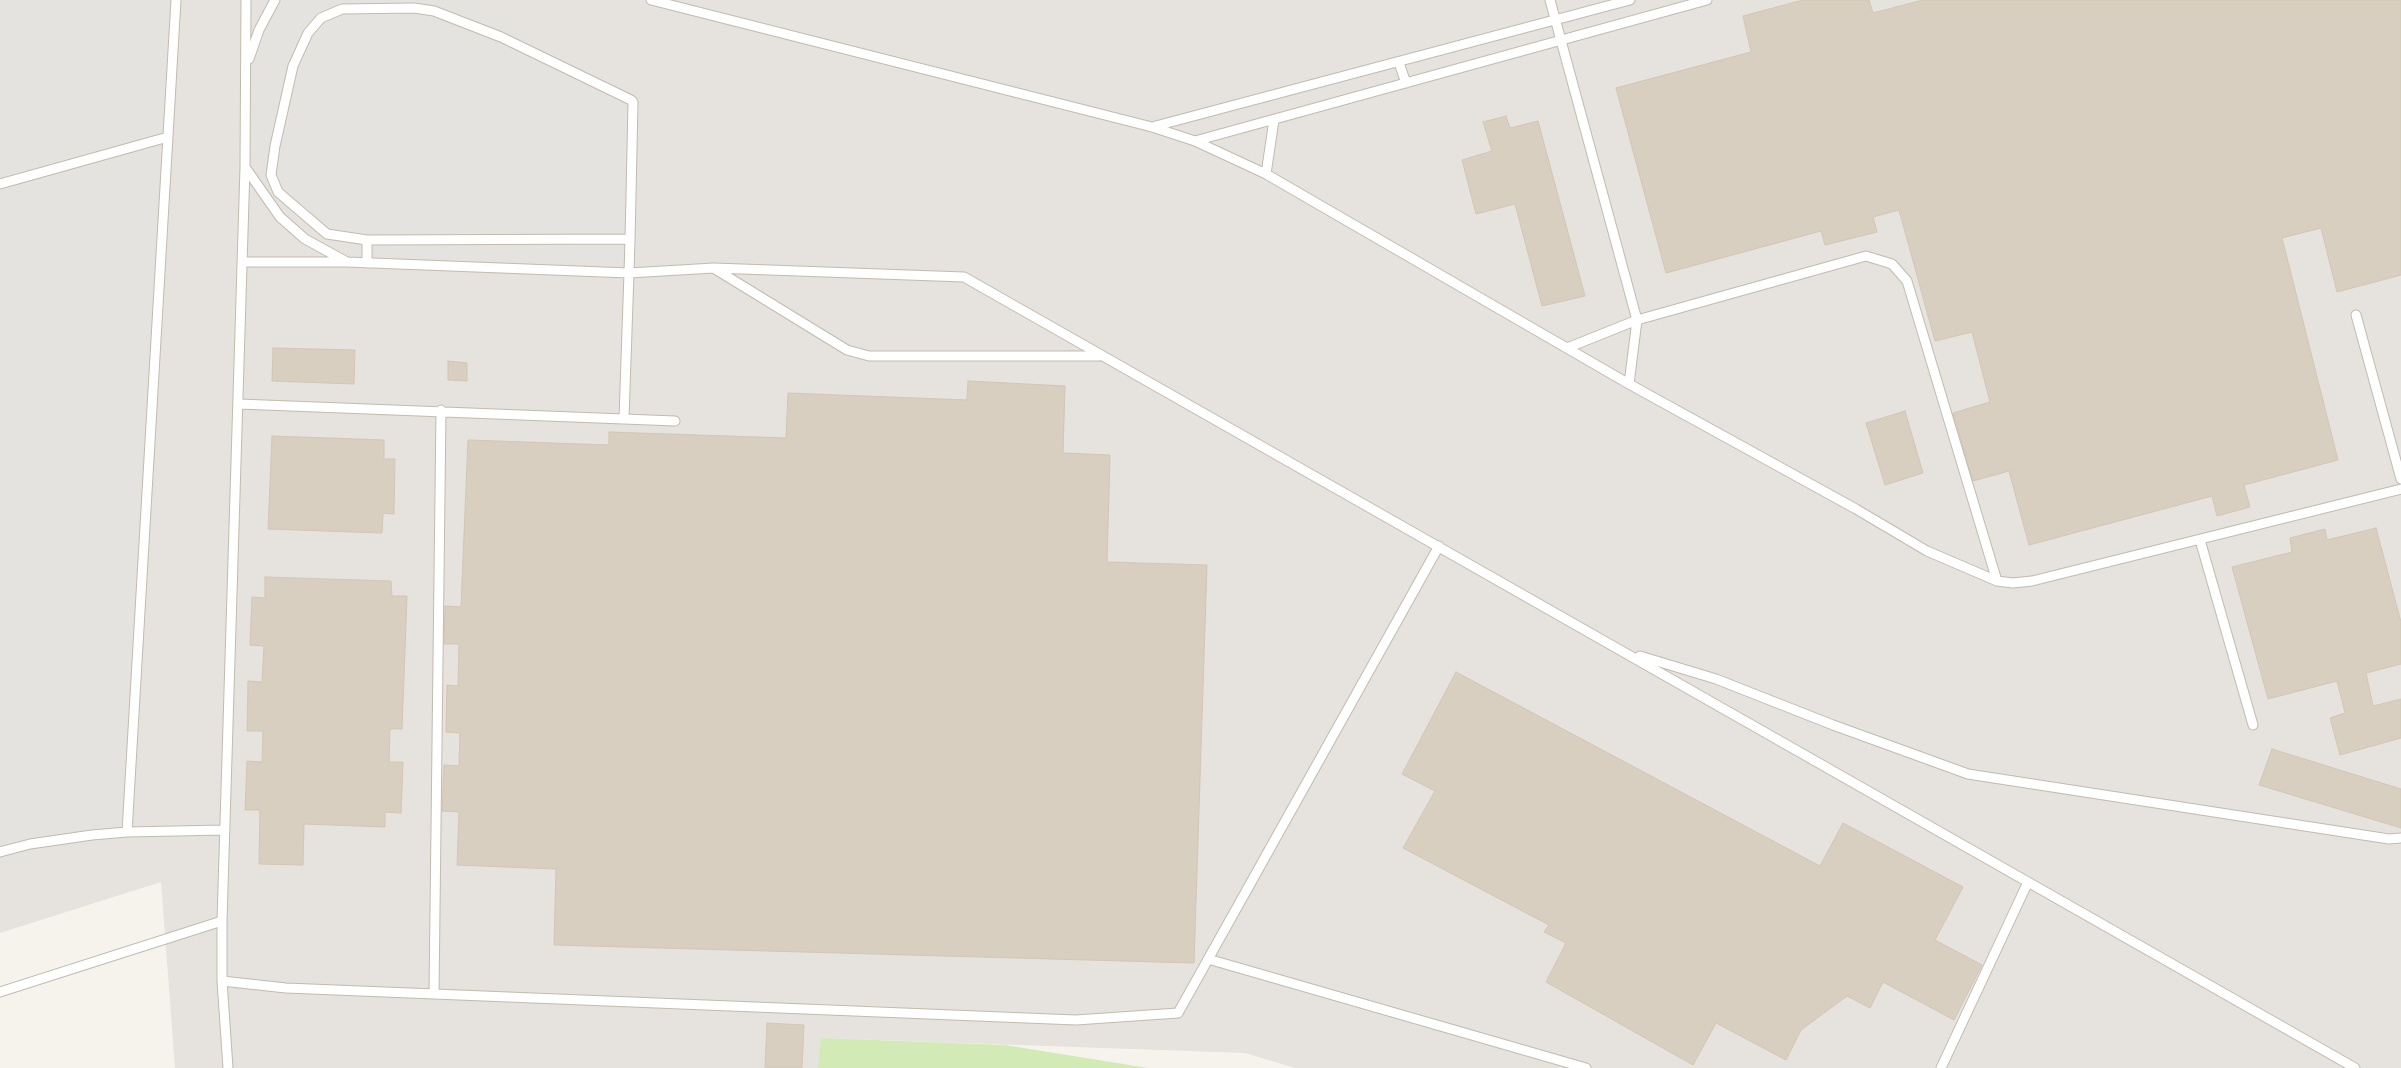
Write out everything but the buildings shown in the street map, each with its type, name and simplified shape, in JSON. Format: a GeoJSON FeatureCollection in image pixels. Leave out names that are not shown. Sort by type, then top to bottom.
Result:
{"type":"FeatureCollection","features":[{"type":"Feature","properties":{"kind":"lane"},"geometry":{"type":"LineString","coordinates":[[127,832],[176,0]]}},
{"type":"Feature","properties":{"kind":"lane"},"geometry":{"type":"LineString","coordinates":[[228,1068],[222,980],[222,921],[243,262],[247,64],[245,34],[246,0]]}},
{"type":"Feature","properties":{"kind":"lane"},"geometry":{"type":"LineString","coordinates":[[247,64],[259,30],[275,0]]}},
{"type":"Feature","properties":{"kind":"lane"},"geometry":{"type":"LineString","coordinates":[[651,0],[1152,127],[1195,141],[1266,174],[1629,384],[1856,509],[1927,551],[1997,581],[2013,583],[2032,581],[2401,489]]}},
{"type":"Feature","properties":{"kind":"lane"},"geometry":{"type":"LineString","coordinates":[[1550,0],[1637,320],[1629,384]]}},
{"type":"Feature","properties":{"kind":"lane"},"geometry":{"type":"LineString","coordinates":[[1152,127],[1399,63],[1630,0]]}},
{"type":"Feature","properties":{"kind":"lane"},"geometry":{"type":"LineString","coordinates":[[1195,141],[1707,0]]}},
{"type":"Feature","properties":{"kind":"lane"},"geometry":{"type":"LineString","coordinates":[[624,418],[630,239],[633,102],[501,37],[434,11],[414,8],[342,9],[321,18],[308,33],[293,66],[275,146],[271,175],[278,192],[327,234],[367,240],[630,239]]}},
{"type":"Feature","properties":{"kind":"lane"},"geometry":{"type":"LineString","coordinates":[[1399,63],[1406,83]]}},
{"type":"Feature","properties":{"kind":"lane"},"geometry":{"type":"LineString","coordinates":[[1266,174],[1274,120]]}},
{"type":"Feature","properties":{"kind":"lane"},"geometry":{"type":"LineString","coordinates":[[0,184],[168,137]]}},
{"type":"Feature","properties":{"kind":"lane"},"geometry":{"type":"LineString","coordinates":[[245,167],[280,217],[305,239],[347,262]]}},
{"type":"Feature","properties":{"kind":"lane"},"geometry":{"type":"LineString","coordinates":[[367,240],[367,263]]}},
{"type":"Feature","properties":{"kind":"lane"},"geometry":{"type":"LineString","coordinates":[[1567,348],[1637,320],[1866,256],[1892,264],[1907,281],[1997,581]]}},
{"type":"Feature","properties":{"kind":"lane"},"geometry":{"type":"LineString","coordinates":[[243,262],[347,262],[629,273],[714,268],[964,277],[2355,1068]]}},
{"type":"Feature","properties":{"kind":"lane"},"geometry":{"type":"LineString","coordinates":[[714,268],[847,350],[869,356],[1102,356]]}},
{"type":"Feature","properties":{"kind":"lane"},"geometry":{"type":"LineString","coordinates":[[2356,316],[2401,479]]}},
{"type":"Feature","properties":{"kind":"lane"},"geometry":{"type":"LineString","coordinates":[[239,404],[442,410],[675,421]]}},
{"type":"Feature","properties":{"kind":"lane"},"geometry":{"type":"LineString","coordinates":[[434,994],[442,410]]}},
{"type":"Feature","properties":{"kind":"lane"},"geometry":{"type":"LineString","coordinates":[[2200,540],[2254,725]]}},
{"type":"Feature","properties":{"kind":"lane"},"geometry":{"type":"LineString","coordinates":[[222,980],[286,988],[1076,1020],[1178,1013],[1439,546]]}},
{"type":"Feature","properties":{"kind":"lane"},"geometry":{"type":"LineString","coordinates":[[1625,652],[1716,679],[1832,725],[1968,774],[2389,839],[2401,838]]}},
{"type":"Feature","properties":{"kind":"lane"},"geometry":{"type":"LineString","coordinates":[[0,852],[30,844],[127,832],[225,830]]}},
{"type":"Feature","properties":{"kind":"lane"},"geometry":{"type":"LineString","coordinates":[[1941,1068],[2028,882]]}},
{"type":"Feature","properties":{"kind":"lane"},"geometry":{"type":"LineString","coordinates":[[0,992],[222,921]]}},
{"type":"Feature","properties":{"kind":"lane"},"geometry":{"type":"LineString","coordinates":[[1208,959],[1586,1068]]}},
{"type":"Feature","properties":{"kind":"shaded area"},"geometry":{"type":"Polygon","coordinates":[[[0,0],[2401,0],[2401,1068],[1295,1068],[1245,1053],[822,1038],[818,1068],[175,1068],[161,882],[0,933],[0,0]]]}},
{"type":"Feature","properties":{"kind":"shaded area"},"geometry":{"type":"Polygon","coordinates":[[[0,0],[170,0],[120,833],[0,866],[0,0]]]}},
{"type":"Feature","properties":{"kind":"shaded area"},"geometry":{"type":"Polygon","coordinates":[[[285,0],[479,0],[649,110],[640,262],[353,255],[286,207],[254,147],[254,52],[278,6],[285,0]]]}},
{"type":"Feature","properties":{"kind":"green space"},"geometry":{"type":"Polygon","coordinates":[[[821,1038],[1005,1045],[1148,1068],[818,1068],[821,1038]]]}}]}
